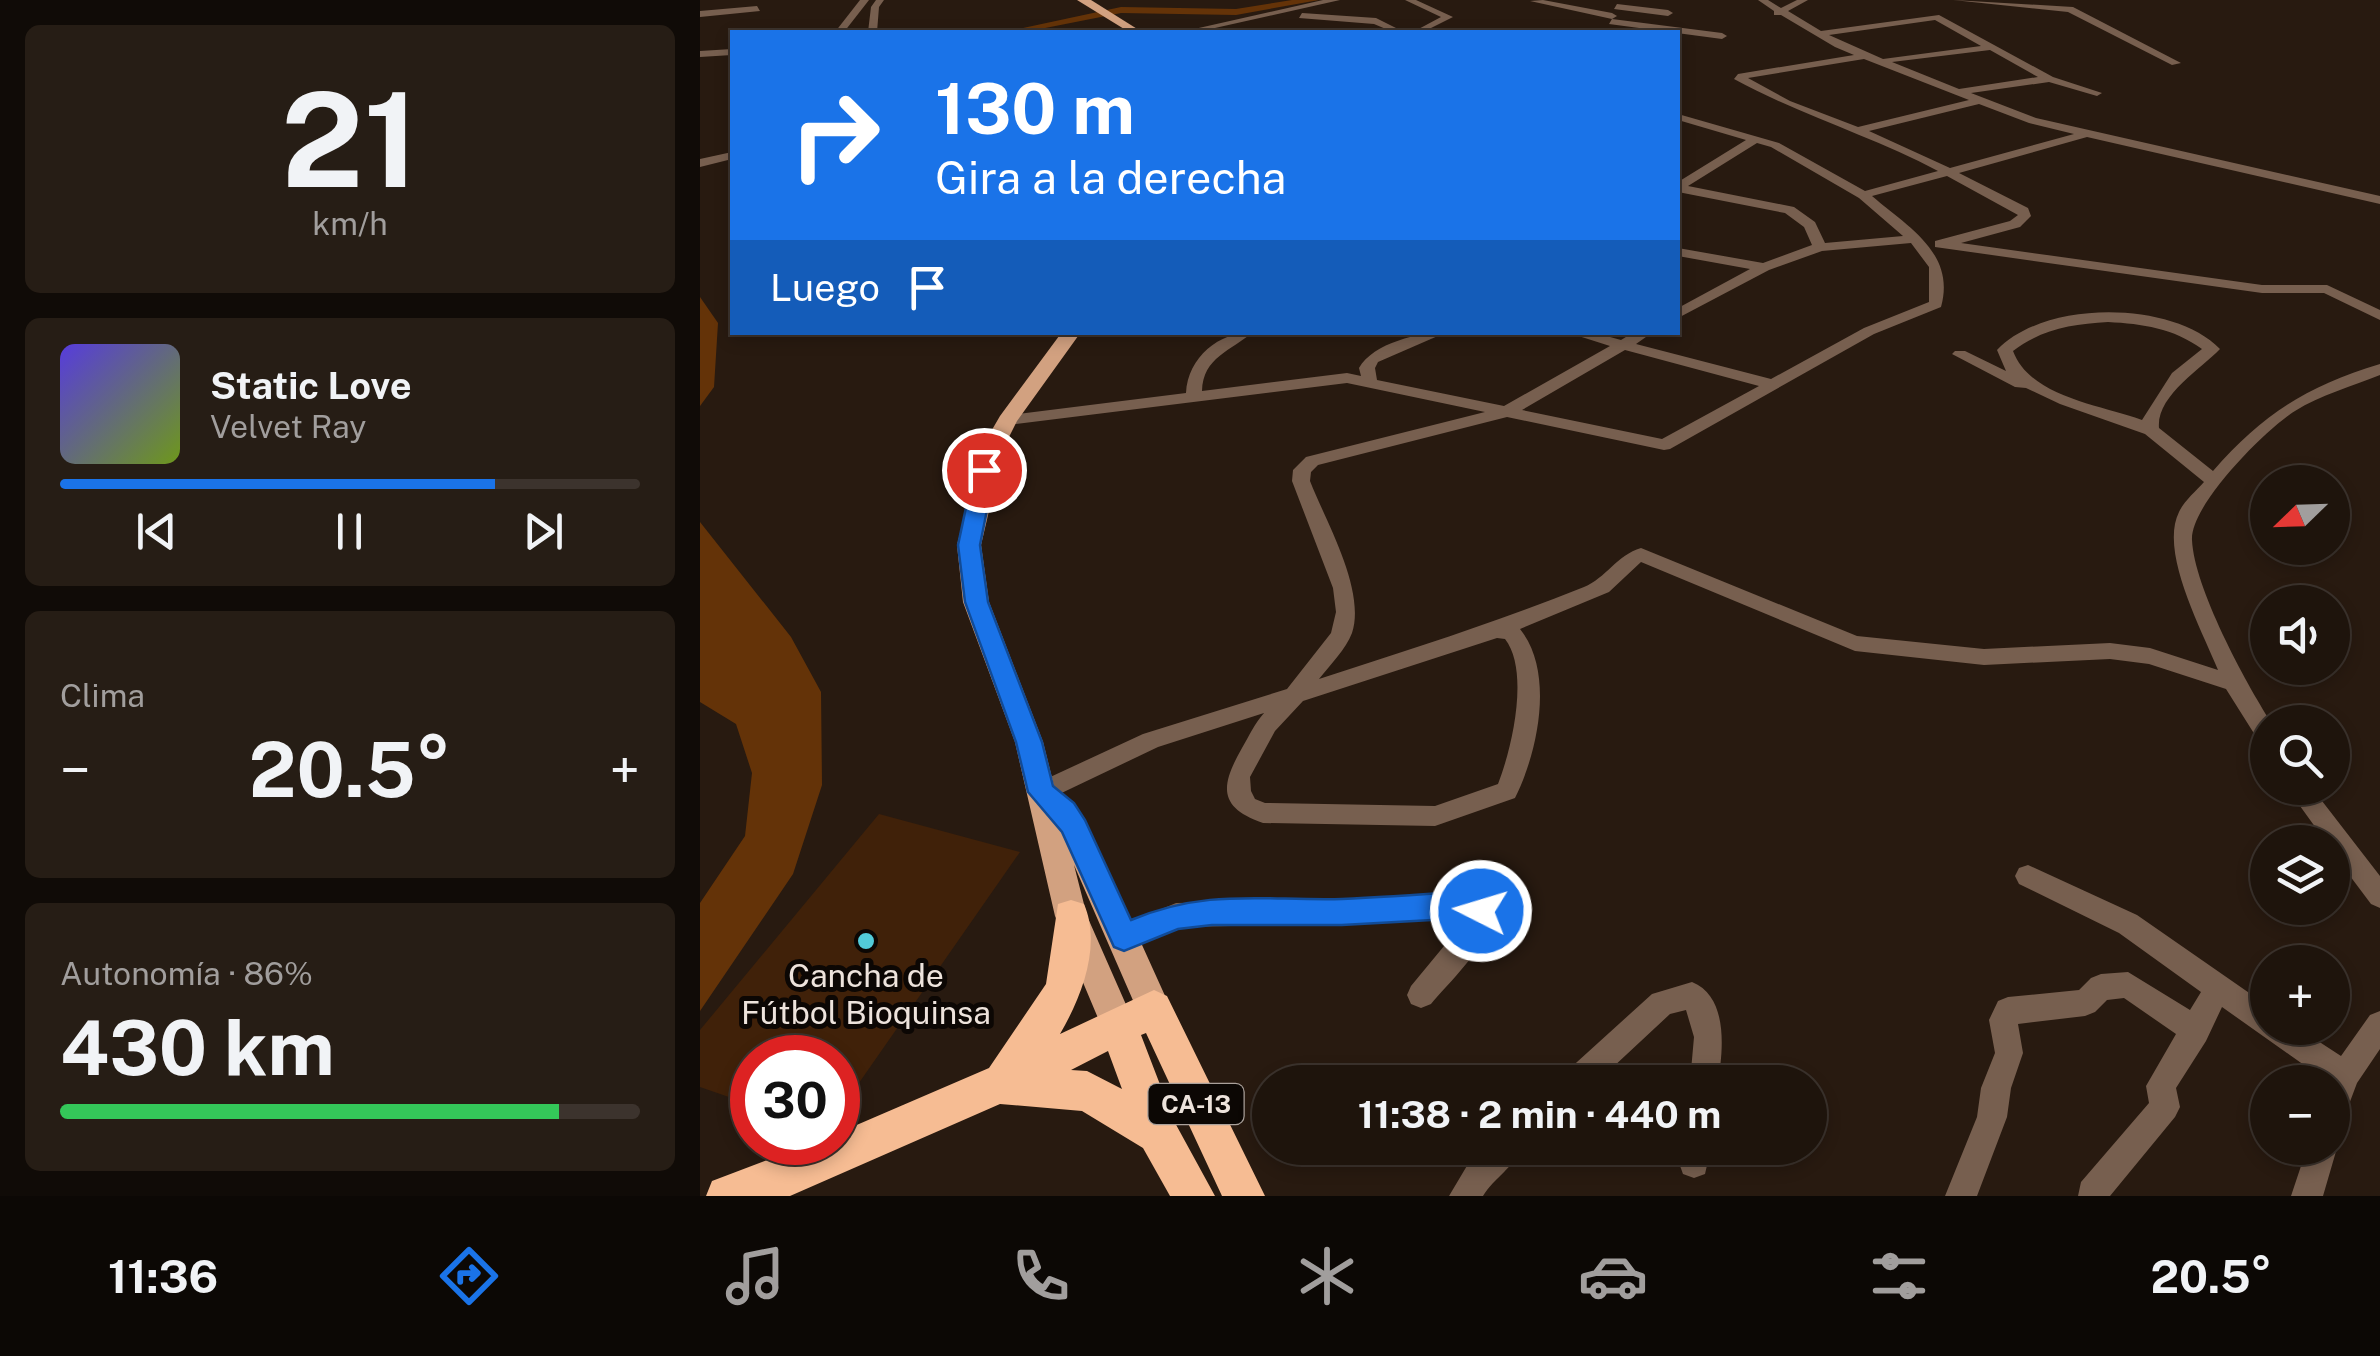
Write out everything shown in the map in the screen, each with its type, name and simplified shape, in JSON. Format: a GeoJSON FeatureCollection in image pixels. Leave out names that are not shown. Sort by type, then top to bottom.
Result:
{"type":"FeatureCollection","features":[{"type":"Feature","properties":{"kind":"highway"},"geometry":{"type":"LineString","coordinates":[[1000,1084],[1068,986],[1074,953],[1071,916]]}},
{"type":"Feature","properties":{"kind":"highway"},"geometry":{"type":"LineString","coordinates":[[728,1196],[754,1190],[1000,1084],[1136,1017]]}},
{"type":"Feature","properties":{"kind":"highway","name":"CA-13"},"geometry":{"type":"LineString","coordinates":[[1136,1017],[1158,1132],[1194,1196]]}},
{"type":"Feature","properties":{"kind":"highway","name":"CA-13"},"geometry":{"type":"LineString","coordinates":[[1136,1017],[1244,1196]]}},
{"type":"Feature","properties":{"kind":"highway"},"geometry":{"type":"LineString","coordinates":[[1000,1084],[1087,1091],[1158,1132]]}},
{"type":"Feature","properties":{"kind":"main road"},"geometry":{"type":"LineString","coordinates":[[1088,2],[1133,30]]}},
{"type":"Feature","properties":{"kind":"main road"},"geometry":{"type":"LineString","coordinates":[[1070,335],[1007,420],[984,470],[969,545],[976,602],[1029,742],[1071,916],[1136,1017]]}},
{"type":"Feature","properties":{"kind":"main road"},"geometry":{"type":"LineString","coordinates":[[1041,792],[1065,811],[1124,937],[1136,1017]]}},
{"type":"Feature","properties":{"kind":"street"},"geometry":{"type":"LineString","coordinates":[[701,2],[740,0]]}},
{"type":"Feature","properties":{"kind":"street"},"geometry":{"type":"LineString","coordinates":[[1195,30],[1336,0]]}},
{"type":"Feature","properties":{"kind":"street"},"geometry":{"type":"LineString","coordinates":[[1409,0],[1448,17],[1421,30]]}},
{"type":"Feature","properties":{"kind":"street"},"geometry":{"type":"LineString","coordinates":[[1614,19],[1627,0]]}},
{"type":"Feature","properties":{"kind":"street"},"geometry":{"type":"LineString","coordinates":[[1762,0],[1777,12],[1865,56],[1976,101],[2085,134],[2380,200]]}},
{"type":"Feature","properties":{"kind":"street"},"geometry":{"type":"LineString","coordinates":[[1777,12],[1804,0]]}},
{"type":"Feature","properties":{"kind":"street"},"geometry":{"type":"LineString","coordinates":[[1957,0],[2070,10],[2176,63]]}},
{"type":"Feature","properties":{"kind":"street"},"geometry":{"type":"LineString","coordinates":[[1534,1],[1614,19],[1722,36]]}},
{"type":"Feature","properties":{"kind":"street"},"geometry":{"type":"LineString","coordinates":[[840,30],[861,4],[878,3],[872,30]]}},
{"type":"Feature","properties":{"kind":"street"},"geometry":{"type":"LineString","coordinates":[[700,14],[758,9]]}},
{"type":"Feature","properties":{"kind":"street"},"geometry":{"type":"LineString","coordinates":[[1614,19],[1668,13]]}},
{"type":"Feature","properties":{"kind":"street"},"geometry":{"type":"LineString","coordinates":[[1265,15],[1371,20],[1395,30]]}},
{"type":"Feature","properties":{"kind":"street"},"geometry":{"type":"LineString","coordinates":[[1819,34],[1936,17],[2048,79],[2097,94]]}},
{"type":"Feature","properties":{"kind":"street"},"geometry":{"type":"LineString","coordinates":[[1241,20],[1254,26],[1247,30]]}},
{"type":"Feature","properties":{"kind":"street"},"geometry":{"type":"LineString","coordinates":[[700,41],[730,39]]}},
{"type":"Feature","properties":{"kind":"street"},"geometry":{"type":"LineString","coordinates":[[1880,61],[1988,48]]}},
{"type":"Feature","properties":{"kind":"street"},"geometry":{"type":"LineString","coordinates":[[700,54],[730,52]]}},
{"type":"Feature","properties":{"kind":"street"},"geometry":{"type":"LineString","coordinates":[[1865,56],[1738,80],[1946,170],[2012,204],[2025,216],[2015,224],[1940,244]]}},
{"type":"Feature","properties":{"kind":"street"},"geometry":{"type":"LineString","coordinates":[[1956,92],[2048,79]]}},
{"type":"Feature","properties":{"kind":"street"},"geometry":{"type":"LineString","coordinates":[[1857,130],[1976,101]]}},
{"type":"Feature","properties":{"kind":"street"},"geometry":{"type":"LineString","coordinates":[[1007,420],[1324,378],[1370,382],[1664,445],[1882,325],[1936,304],[1936,267],[1918,242],[1863,195],[1798,155],[1680,117]]}},
{"type":"Feature","properties":{"kind":"street"},"geometry":{"type":"LineString","coordinates":[[1863,195],[2085,134]]}},
{"type":"Feature","properties":{"kind":"street"},"geometry":{"type":"LineString","coordinates":[[1680,186],[1756,139]]}},
{"type":"Feature","properties":{"kind":"street"},"geometry":{"type":"LineString","coordinates":[[700,163],[730,156]]}},
{"type":"Feature","properties":{"kind":"street"},"geometry":{"type":"LineString","coordinates":[[1680,187],[1788,210],[1810,225],[1820,248]]}},
{"type":"Feature","properties":{"kind":"street"},"geometry":{"type":"LineString","coordinates":[[1680,313],[1764,268],[1820,248],[1918,242],[2262,288],[2327,289],[2380,316]]}},
{"type":"Feature","properties":{"kind":"street"},"geometry":{"type":"LineString","coordinates":[[1680,252],[1764,268]]}},
{"type":"Feature","properties":{"kind":"street"},"geometry":{"type":"LineString","coordinates":[[2037,390],[2004,355],[2014,340],[2031,331],[2104,319],[2149,320],[2177,327],[2212,349],[2178,376],[2150,418],[2151,430]]}},
{"type":"Feature","properties":{"kind":"street"},"geometry":{"type":"LineString","coordinates":[[1194,396],[1193,376],[1201,360],[1241,335]]}},
{"type":"Feature","properties":{"kind":"street"},"geometry":{"type":"LineString","coordinates":[[1370,382],[1367,368],[1372,359],[1432,335]]}},
{"type":"Feature","properties":{"kind":"street"},"geometry":{"type":"LineString","coordinates":[[1582,335],[1619,348],[1774,385]]}},
{"type":"Feature","properties":{"kind":"street"},"geometry":{"type":"LineString","coordinates":[[1497,630],[1511,632],[1525,649],[1527,714],[1516,773],[1507,791],[1497,798],[1435,816],[1328,815],[1262,813],[1247,806],[1238,793],[1238,776],[1266,725],[1295,695],[1341,635],[1346,612],[1343,588],[1302,481],[1302,470],[1312,461],[1506,412],[1641,335]]}},
{"type":"Feature","properties":{"kind":"street"},"geometry":{"type":"LineString","coordinates":[[1960,354],[2037,390],[2151,430],[2212,480]]}},
{"type":"Feature","properties":{"kind":"street"},"geometry":{"type":"LineString","coordinates":[[2250,709],[2234,684],[2188,571],[2182,538],[2186,513],[2212,480],[2290,408],[2380,369]]}},
{"type":"Feature","properties":{"kind":"street"},"geometry":{"type":"LineString","coordinates":[[1041,792],[1150,740],[1497,630],[1602,586],[1630,559],[1641,555],[1855,643],[1984,657],[2110,651],[2150,656],[2234,684]]}},
{"type":"Feature","properties":{"kind":"street"},"geometry":{"type":"LineString","coordinates":[[2313,805],[2380,896]]}},
{"type":"Feature","properties":{"kind":"street"},"geometry":{"type":"LineString","coordinates":[[2028,876],[2128,924],[2250,1012]]}},
{"type":"Feature","properties":{"kind":"street"},"geometry":{"type":"LineString","coordinates":[[1124,937],[1176,915],[1473,905],[1481,911],[1480,923],[1421,995]]}},
{"type":"Feature","properties":{"kind":"street"},"geometry":{"type":"LineString","coordinates":[[1961,1196],[1992,1117],[1996,1088],[2009,1053],[2003,1020],[2008,1011],[2085,1003],[2102,987],[2128,985],[2196,1031]]}},
{"type":"Feature","properties":{"kind":"street"},"geometry":{"type":"LineString","coordinates":[[2092,1193],[2165,1107],[2162,1086],[2217,990]]}},
{"type":"Feature","properties":{"kind":"street"},"geometry":{"type":"LineString","coordinates":[[1595,1065],[1662,1003],[1678,995],[1692,996],[1703,1010],[1710,1031],[1706,1065]]}},
{"type":"Feature","properties":{"kind":"street"},"geometry":{"type":"LineString","coordinates":[[2350,1066],[2380,1025]]}},
{"type":"Feature","properties":{"kind":"street"},"geometry":{"type":"LineString","coordinates":[[2299,1045],[2330,1065]]}},
{"type":"Feature","properties":{"kind":"street"},"geometry":{"type":"LineString","coordinates":[[1465,1196],[1487,1165]]}},
{"type":"Feature","properties":{"kind":"street"},"geometry":{"type":"LineString","coordinates":[[2307,1196],[2317,1165]]}},
{"type":"Feature","properties":{"kind":"shaded area"},"geometry":{"type":"Polygon","coordinates":[[[700,297],[718,323],[714,387],[700,406],[700,297]]]}},
{"type":"Feature","properties":{"kind":"shaded area"},"geometry":{"type":"Polygon","coordinates":[[[700,522],[791,637],[821,692],[822,785],[793,874],[700,1011],[700,903],[745,836],[752,773],[736,724],[700,702],[700,522]]]}},
{"type":"Feature","properties":{"kind":"shaded area","name":"Cancha de Fútbol Bioquinsa"},"geometry":{"type":"Polygon","coordinates":[[[879,814],[1020,852],[860,1081],[860,1035],[730,1035],[730,1097],[700,1087],[700,1030],[879,814]]]}},
{"type":"Feature","properties":{"kind":"waterway"},"geometry":{"type":"LineString","coordinates":[[1020,30],[1121,10],[1236,12],[1313,0]]}},
{"type":"Feature","properties":{"kind":"place","name":"Cancha de Fútbol Bioquinsa"},"geometry":{"type":"Point","coordinates":[866,941]}},
{"type":"Feature","properties":{"kind":"route"},"geometry":{"type":"LineString","coordinates":[[984,470],[969,545],[976,602],[1029,742],[1041,792],[1065,811],[1075,828],[1102,898],[1124,937],[1176,915],[1212,912],[1342,912],[1473,905],[1481,911]]}}]}
